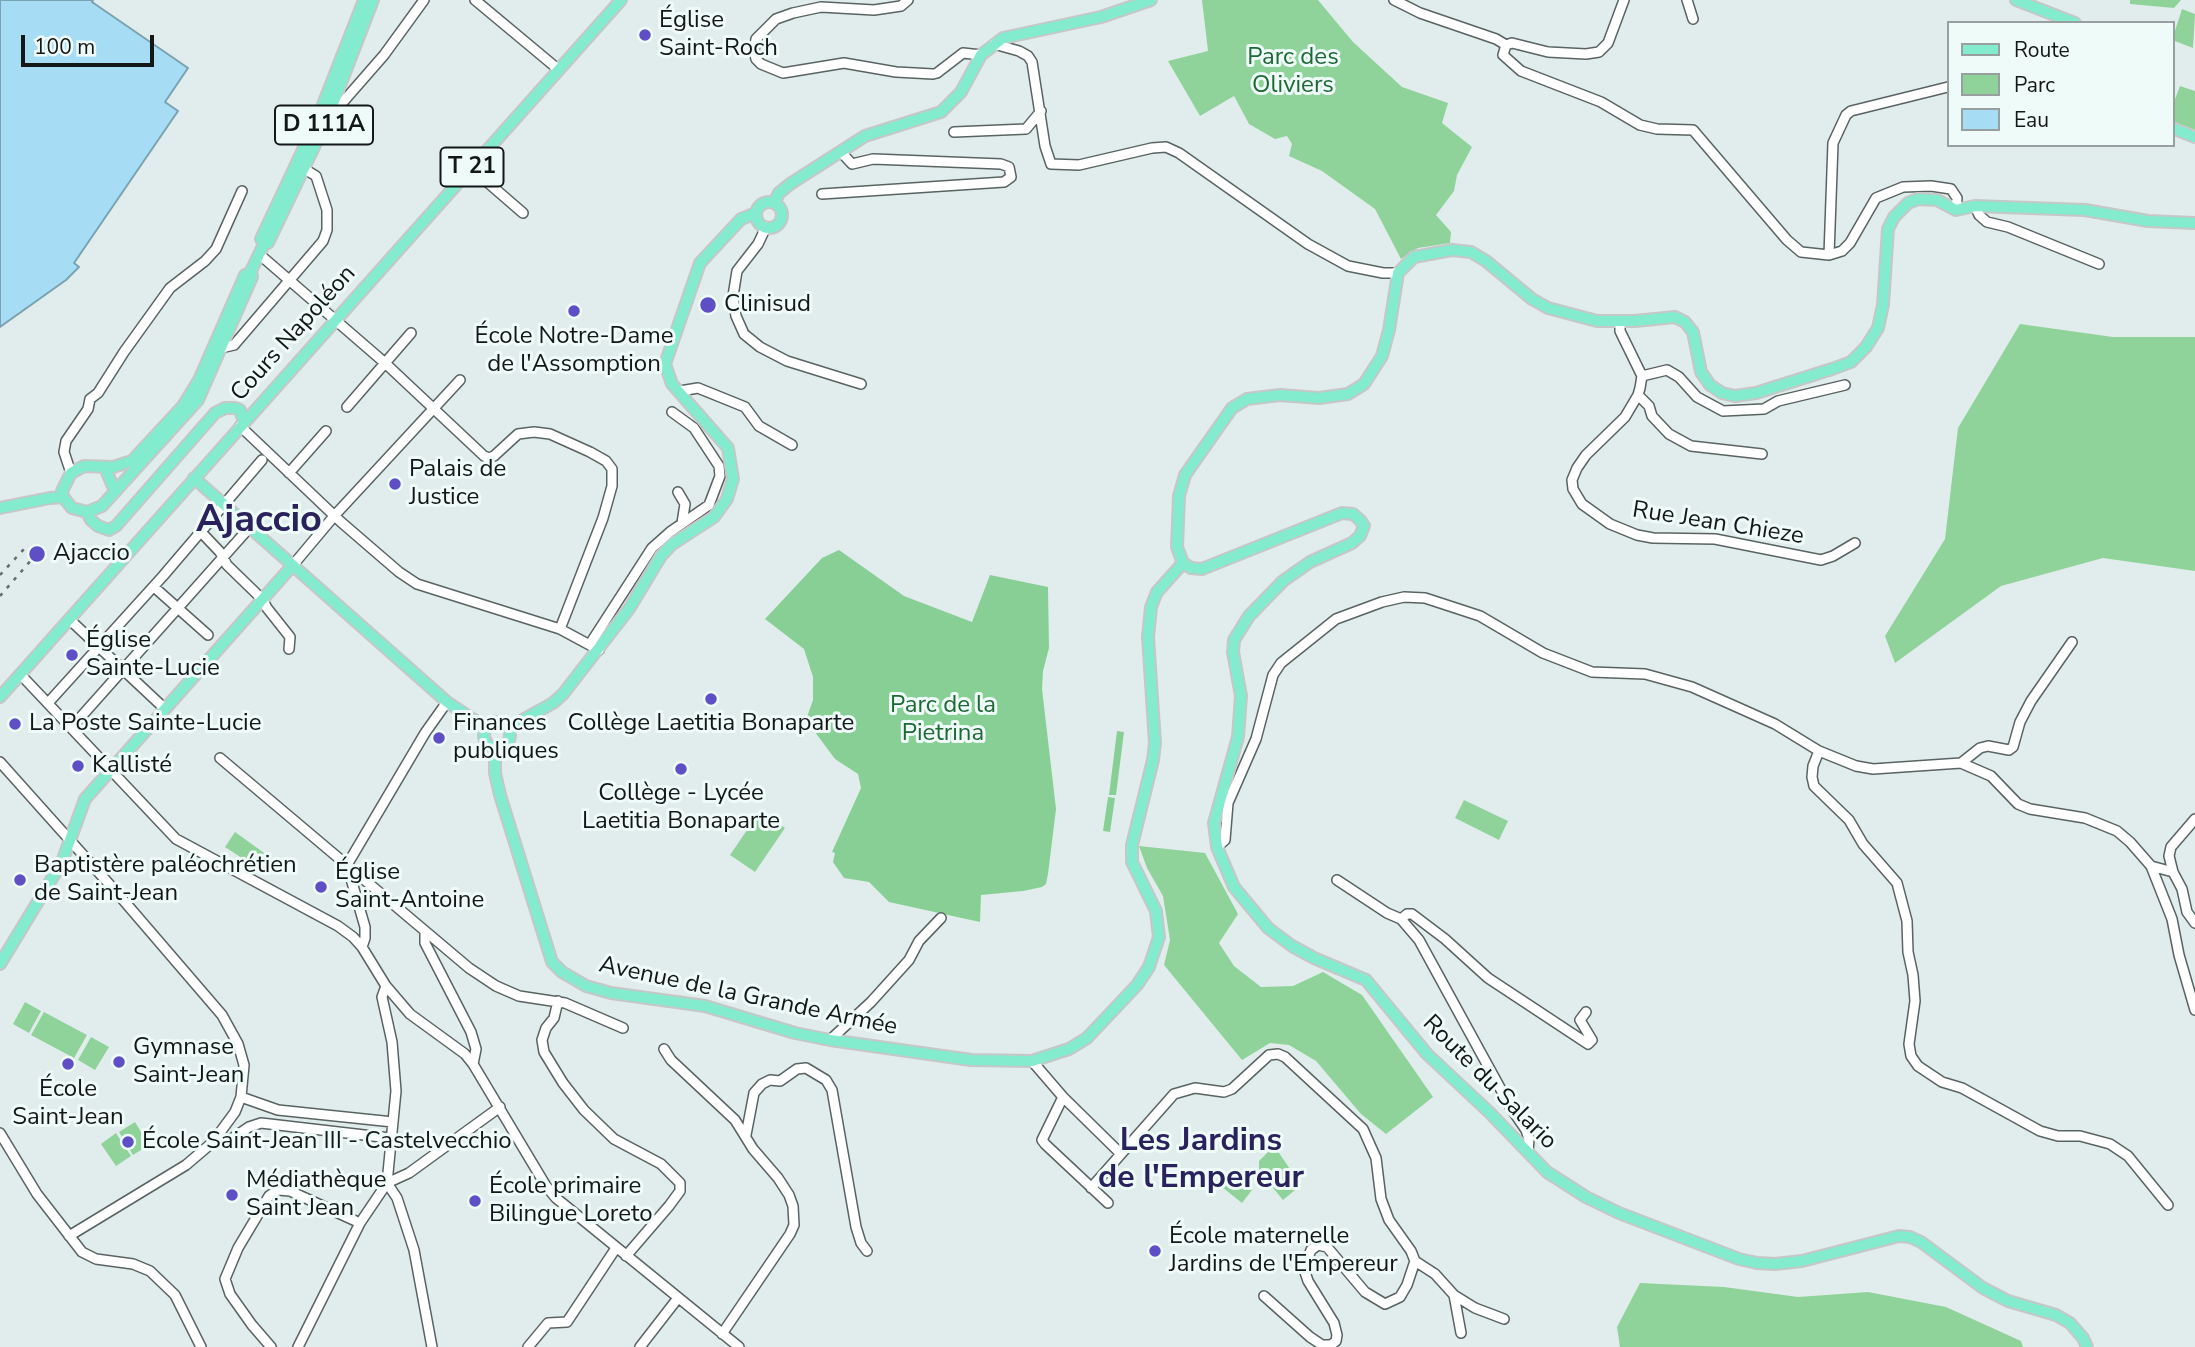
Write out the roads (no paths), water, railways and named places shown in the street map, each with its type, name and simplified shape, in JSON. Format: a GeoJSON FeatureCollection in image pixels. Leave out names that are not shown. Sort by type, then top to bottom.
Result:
{"type":"FeatureCollection","features":[{"type":"Feature","properties":{"kind":"main road","name":"D 111A"},"geometry":{"type":"LineString","coordinates":[[300,166],[364,0]]}},
{"type":"Feature","properties":{"kind":"main road","name":"D 111A"},"geometry":{"type":"LineString","coordinates":[[87,512],[102,506],[198,400],[252,277],[250,273],[261,249],[261,239],[326,122],[373,0]]}},
{"type":"Feature","properties":{"kind":"main road","name":"Cours Napoléon"},"geometry":{"type":"LineString","coordinates":[[0,697],[621,0]]}},
{"type":"Feature","properties":{"kind":"main road"},"geometry":{"type":"LineString","coordinates":[[774,203],[784,188],[865,136],[941,112],[961,92],[981,55],[1003,38],[1101,17],[1151,0]]}},
{"type":"Feature","properties":{"kind":"main road"},"geometry":{"type":"LineString","coordinates":[[2016,0],[2070,21]]}},
{"type":"Feature","properties":{"kind":"main road"},"geometry":{"type":"LineString","coordinates":[[2174,129],[2195,137]]}},
{"type":"Feature","properties":{"kind":"main road"},"geometry":{"type":"LineString","coordinates":[[1183,563],[1177,547],[1179,496],[1185,475],[1232,408],[1247,399],[1280,395],[1319,398],[1348,394],[1364,384],[1382,356],[1398,273],[1414,257],[1452,250],[1471,252],[1532,299],[1548,308],[1597,321],[1675,317],[1685,322],[1693,332],[1701,373],[1710,385],[1722,393],[1735,396],[1756,393],[1851,362],[1866,347],[1878,328],[1884,305],[1888,229],[1894,217],[1908,203],[1918,199],[1937,200],[1956,210],[1975,206],[2085,210],[2148,221],[2195,223]]}},
{"type":"Feature","properties":{"kind":"main road"},"geometry":{"type":"LineString","coordinates":[[508,728],[553,703],[563,694],[597,643],[629,610],[661,555],[671,545],[714,517],[726,499],[733,479],[728,448],[672,384],[665,364],[695,274],[708,253],[741,219],[756,213],[762,204],[774,203]]}},
{"type":"Feature","properties":{"kind":"main road"},"geometry":{"type":"LineString","coordinates":[[756,213],[759,223],[766,227],[774,226],[781,220],[781,211],[774,203]]}},
{"type":"Feature","properties":{"kind":"main road","name":"D 111A"},"geometry":{"type":"LineString","coordinates":[[71,473],[84,466],[105,468],[132,461],[183,406],[199,380],[245,275],[250,273]]}},
{"type":"Feature","properties":{"kind":"main road"},"geometry":{"type":"LineString","coordinates":[[71,473],[64,484],[63,497],[72,508],[87,512],[90,520],[109,530],[116,526],[215,413],[225,408],[240,410],[242,424]]}},
{"type":"Feature","properties":{"kind":"main road"},"geometry":{"type":"LineString","coordinates":[[105,468],[115,491]]}},
{"type":"Feature","properties":{"kind":"main road"},"geometry":{"type":"LineString","coordinates":[[194,478],[447,702],[486,728]]}},
{"type":"Feature","properties":{"kind":"main road"},"geometry":{"type":"LineString","coordinates":[[0,508],[63,497]]}},
{"type":"Feature","properties":{"kind":"main road","name":"Route du Salario"},"geometry":{"type":"LineString","coordinates":[[1183,563],[1191,568],[1202,569],[1342,513],[1353,514],[1364,526],[1360,536],[1352,543],[1310,562],[1283,581],[1249,616],[1234,640],[1233,652],[1241,696],[1238,737],[1214,823],[1217,848],[1234,887],[1268,928],[1314,958],[1366,980],[1427,1054],[1547,1172],[1586,1197],[1715,1250],[1757,1263],[1801,1261],[1899,1236],[1910,1237],[1921,1242],[1983,1288],[2008,1301],[2056,1315],[2070,1323],[2087,1347]]}},
{"type":"Feature","properties":{"kind":"main road","name":"Avenue de la Grande Armée"},"geometry":{"type":"LineString","coordinates":[[495,748],[495,773],[500,795],[552,962],[562,972],[586,986],[611,993],[699,1004],[795,1033],[830,1040],[971,1060],[1032,1061],[1069,1049],[1087,1038],[1137,985],[1149,967],[1159,937],[1157,911],[1132,862],[1132,845],[1155,743],[1148,637],[1151,607],[1157,592],[1183,563]]}},
{"type":"Feature","properties":{"kind":"main road"},"geometry":{"type":"LineString","coordinates":[[0,964],[62,862],[85,799],[293,565]]}},
{"type":"Feature","properties":{"kind":"main road"},"geometry":{"type":"LineString","coordinates":[[495,722],[508,728],[510,737],[506,744],[495,748],[484,741],[486,728],[495,722]]}},
{"type":"Feature","properties":{"kind":"street"},"geometry":{"type":"LineString","coordinates":[[326,122],[384,55],[424,0]]}},
{"type":"Feature","properties":{"kind":"street"},"geometry":{"type":"LineString","coordinates":[[475,0],[559,70]]}},
{"type":"Feature","properties":{"kind":"street"},"geometry":{"type":"LineString","coordinates":[[908,0],[901,6],[874,10],[821,7],[776,19],[756,39],[756,59],[761,64],[783,72],[844,63],[896,72],[937,74],[963,53],[981,55]]}},
{"type":"Feature","properties":{"kind":"street"},"geometry":{"type":"LineString","coordinates":[[1394,0],[1420,13],[1496,39],[1506,45],[1512,43],[1560,53],[1586,54],[1599,52],[1608,43],[1624,0]]}},
{"type":"Feature","properties":{"kind":"street"},"geometry":{"type":"LineString","coordinates":[[1688,0],[1693,19]]}},
{"type":"Feature","properties":{"kind":"street"},"geometry":{"type":"LineString","coordinates":[[994,44],[1027,56],[1032,62],[1045,146],[1051,164],[1079,165],[1166,147],[1179,153],[1308,244],[1348,266],[1398,273]]}},
{"type":"Feature","properties":{"kind":"street"},"geometry":{"type":"LineString","coordinates":[[1506,45],[1503,55],[1521,71],[1601,102],[1640,125],[1657,129],[1693,130],[1787,240],[1801,251],[1829,255],[1842,251],[1850,243],[1876,198],[1903,187],[1931,186],[1951,189],[1957,198],[1956,210]]}},
{"type":"Feature","properties":{"kind":"street"},"geometry":{"type":"LineString","coordinates":[[1829,255],[1833,143],[1846,115],[1851,111],[1946,87]]}},
{"type":"Feature","properties":{"kind":"street"},"geometry":{"type":"LineString","coordinates":[[954,132],[1026,129],[1041,111]]}},
{"type":"Feature","properties":{"kind":"street"},"geometry":{"type":"LineString","coordinates":[[822,194],[1004,182],[1011,177],[1009,167],[1001,164],[873,159],[852,164],[841,152]]}},
{"type":"Feature","properties":{"kind":"street"},"geometry":{"type":"LineString","coordinates":[[221,348],[234,345],[316,250],[327,230],[327,210],[316,176],[300,166]]}},
{"type":"Feature","properties":{"kind":"street"},"geometry":{"type":"LineString","coordinates":[[471,168],[523,214]]}},
{"type":"Feature","properties":{"kind":"street"},"geometry":{"type":"LineString","coordinates":[[71,473],[65,461],[66,441],[88,409],[95,404],[98,393],[124,352],[170,288],[205,261],[216,248],[242,191]]}},
{"type":"Feature","properties":{"kind":"street"},"geometry":{"type":"LineString","coordinates":[[1975,206],[1979,215],[1987,222],[2008,227],[2099,264]]}},
{"type":"Feature","properties":{"kind":"street"},"geometry":{"type":"LineString","coordinates":[[766,227],[758,244],[737,271],[733,296],[736,316],[744,334],[760,347],[787,361],[861,384]]}},
{"type":"Feature","properties":{"kind":"street"},"geometry":{"type":"LineString","coordinates":[[261,249],[289,280],[385,363],[484,456],[489,458],[518,434],[534,432],[550,434],[606,461],[612,469],[612,486],[603,518],[560,629]]}},
{"type":"Feature","properties":{"kind":"street"},"geometry":{"type":"LineString","coordinates":[[1620,321],[1620,331],[1642,376],[1667,370],[1679,377],[1696,397],[1723,411],[1764,409],[1778,401],[1845,385]]}},
{"type":"Feature","properties":{"kind":"street"},"geometry":{"type":"LineString","coordinates":[[347,407],[411,333]]}},
{"type":"Feature","properties":{"kind":"street","name":"Rue Jean Chieze"},"geometry":{"type":"LineString","coordinates":[[1642,376],[1639,396],[1625,417],[1586,456],[1572,480],[1573,489],[1581,504],[1595,515],[1637,535],[1653,538],[1715,539],[1821,559],[1833,556],[1855,543]]}},
{"type":"Feature","properties":{"kind":"street"},"geometry":{"type":"LineString","coordinates":[[293,565],[335,515],[460,380]]}},
{"type":"Feature","properties":{"kind":"street"},"geometry":{"type":"LineString","coordinates":[[680,391],[698,388],[745,407],[759,426],[792,445]]}},
{"type":"Feature","properties":{"kind":"street"},"geometry":{"type":"LineString","coordinates":[[1639,396],[1649,406],[1652,416],[1669,434],[1691,446],[1762,454]]}},
{"type":"Feature","properties":{"kind":"street"},"geometry":{"type":"LineString","coordinates":[[242,424],[289,473],[399,572],[417,584],[597,643],[652,548],[709,505],[720,476],[719,466],[694,428],[672,412]]}},
{"type":"Feature","properties":{"kind":"street"},"geometry":{"type":"LineString","coordinates":[[289,473],[326,431]]}},
{"type":"Feature","properties":{"kind":"street"},"geometry":{"type":"LineString","coordinates":[[48,703],[154,587],[262,460]]}},
{"type":"Feature","properties":{"kind":"street"},"geometry":{"type":"LineString","coordinates":[[678,492],[685,504],[682,523]]}},
{"type":"Feature","properties":{"kind":"street"},"geometry":{"type":"LineString","coordinates":[[71,728],[250,527]]}},
{"type":"Feature","properties":{"kind":"street"},"geometry":{"type":"LineString","coordinates":[[201,532],[218,549],[227,565],[262,599],[290,637],[289,649]]}},
{"type":"Feature","properties":{"kind":"street"},"geometry":{"type":"LineString","coordinates":[[154,587],[208,635]]}},
{"type":"Feature","properties":{"kind":"street"},"geometry":{"type":"LineString","coordinates":[[1217,848],[1225,840],[1228,803],[1249,758],[1273,675],[1281,663],[1336,619],[1382,602],[1404,597],[1425,598],[1480,616],[1543,653],[1592,672],[1645,674],[1692,687],[1775,723],[1819,751],[1856,766],[1873,769],[1961,763],[1991,776],[2018,804],[2034,810],[2085,818],[2117,831],[2151,866],[2172,919],[2195,1010]]}},
{"type":"Feature","properties":{"kind":"street"},"geometry":{"type":"LineString","coordinates":[[69,620],[164,708]]}},
{"type":"Feature","properties":{"kind":"street"},"geometry":{"type":"LineString","coordinates":[[1961,763],[1980,748],[2002,751],[2013,747],[2020,722],[2031,701],[2071,642]]}},
{"type":"Feature","properties":{"kind":"street"},"geometry":{"type":"LineString","coordinates":[[21,674],[176,839],[338,926],[362,947],[386,986],[410,1014],[455,1046],[473,1064],[546,1186],[556,1198],[739,1347]]}},
{"type":"Feature","properties":{"kind":"street"},"geometry":{"type":"LineString","coordinates":[[362,947],[365,928],[347,865],[425,733],[447,702]]}},
{"type":"Feature","properties":{"kind":"street"},"geometry":{"type":"LineString","coordinates":[[1819,751],[1813,766],[1814,786],[1849,820],[1863,844],[1897,883],[1907,921],[1908,952],[1913,975],[1914,1001],[1909,1044],[1911,1056],[1918,1066],[1942,1082],[1962,1088],[2040,1131],[2058,1136],[2080,1136],[2110,1144],[2128,1156],[2168,1205]]}},
{"type":"Feature","properties":{"kind":"street"},"geometry":{"type":"LineString","coordinates":[[220,758],[469,968],[496,986],[519,996],[558,1001],[624,1028]]}},
{"type":"Feature","properties":{"kind":"street"},"geometry":{"type":"LineString","coordinates":[[0,762],[222,1015],[242,1054],[245,1078],[241,1097],[213,1142],[186,1165],[69,1236]]}},
{"type":"Feature","properties":{"kind":"street"},"geometry":{"type":"LineString","coordinates":[[2195,819],[2171,847],[2169,856],[2173,872],[2182,889],[2187,912],[2195,923]]}},
{"type":"Feature","properties":{"kind":"street"},"geometry":{"type":"LineString","coordinates":[[2151,866],[2173,872]]}},
{"type":"Feature","properties":{"kind":"street"},"geometry":{"type":"LineString","coordinates":[[1337,880],[1387,913],[1402,919],[1419,940],[1511,1108],[1526,1130],[1529,1139],[1528,1152]]}},
{"type":"Feature","properties":{"kind":"street"},"geometry":{"type":"LineString","coordinates":[[1402,919],[1407,914],[1412,914],[1445,939],[1488,978],[1588,1044],[1592,1040],[1580,1020],[1586,1012]]}},
{"type":"Feature","properties":{"kind":"street"},"geometry":{"type":"LineString","coordinates":[[830,1040],[909,960],[919,941],[941,918]]}},
{"type":"Feature","properties":{"kind":"street"},"geometry":{"type":"LineString","coordinates":[[425,931],[425,943],[471,1032],[476,1049],[473,1064]]}},
{"type":"Feature","properties":{"kind":"street"},"geometry":{"type":"LineString","coordinates":[[298,1347],[360,1223],[387,1183],[396,1091],[392,1042],[382,997],[386,986]]}},
{"type":"Feature","properties":{"kind":"street"},"geometry":{"type":"LineString","coordinates":[[558,1001],[554,1018],[542,1040],[544,1052],[563,1083],[584,1110],[614,1139],[661,1164],[680,1183],[680,1191],[626,1256]]}},
{"type":"Feature","properties":{"kind":"street"},"geometry":{"type":"LineString","coordinates":[[664,1049],[671,1060],[735,1120],[753,1149],[789,1195],[793,1206],[794,1226],[722,1334]]}},
{"type":"Feature","properties":{"kind":"street"},"geometry":{"type":"LineString","coordinates":[[1091,1188],[1174,1094],[1195,1088],[1217,1092],[1232,1089],[1263,1058],[1278,1054],[1292,1063],[1363,1129],[1376,1158],[1381,1199],[1389,1220],[1415,1261],[1435,1274],[1454,1295],[1475,1308],[1504,1319]]}},
{"type":"Feature","properties":{"kind":"street"},"geometry":{"type":"LineString","coordinates":[[1032,1061],[1063,1097],[1120,1153]]}},
{"type":"Feature","properties":{"kind":"street"},"geometry":{"type":"LineString","coordinates":[[746,1135],[754,1094],[762,1084],[770,1080],[780,1081],[797,1069],[806,1068],[827,1080],[832,1090],[856,1227],[861,1243],[867,1251]]}},
{"type":"Feature","properties":{"kind":"street"},"geometry":{"type":"LineString","coordinates":[[241,1097],[278,1110],[393,1122]]}},
{"type":"Feature","properties":{"kind":"street"},"geometry":{"type":"LineString","coordinates":[[1063,1097],[1042,1140],[1108,1203]]}},
{"type":"Feature","properties":{"kind":"street"},"geometry":{"type":"LineString","coordinates":[[387,1183],[409,1173],[499,1107]]}},
{"type":"Feature","properties":{"kind":"street"},"geometry":{"type":"LineString","coordinates":[[213,1142],[230,1140],[243,1130],[261,1123],[390,1138]]}},
{"type":"Feature","properties":{"kind":"street"},"geometry":{"type":"LineString","coordinates":[[0,1133],[37,1194],[69,1236],[88,1256],[133,1264],[150,1271],[161,1280],[175,1295],[201,1347]]}},
{"type":"Feature","properties":{"kind":"street"},"geometry":{"type":"LineString","coordinates":[[387,1183],[397,1198],[414,1250],[432,1347]]}},
{"type":"Feature","properties":{"kind":"street"},"geometry":{"type":"LineString","coordinates":[[271,1347],[230,1294],[225,1279],[238,1248],[269,1196],[278,1190],[290,1191],[360,1223]]}},
{"type":"Feature","properties":{"kind":"street"},"geometry":{"type":"LineString","coordinates":[[1264,1296],[1316,1341],[1322,1345],[1331,1345],[1336,1341],[1337,1335],[1334,1323],[1308,1281],[1304,1269],[1311,1250],[1318,1245],[1327,1247],[1365,1292],[1385,1304],[1399,1297],[1407,1285],[1415,1261]]}},
{"type":"Feature","properties":{"kind":"street"},"geometry":{"type":"LineString","coordinates":[[528,1347],[548,1323],[567,1322],[616,1248]]}},
{"type":"Feature","properties":{"kind":"street"},"geometry":{"type":"LineString","coordinates":[[1454,1295],[1461,1332]]}},
{"type":"Feature","properties":{"kind":"street"},"geometry":{"type":"LineString","coordinates":[[640,1347],[678,1298]]}},
{"type":"Feature","properties":{"kind":"water"},"geometry":{"type":"Polygon","coordinates":[[[0,0],[93,0],[92,2],[188,68],[165,102],[178,111],[74,263],[79,267],[66,280],[0,327],[0,0]]]}},
{"type":"Feature","properties":{"kind":"railway"},"geometry":{"type":"LineString","coordinates":[[0,575],[24,549]]}},
{"type":"Feature","properties":{"kind":"railway"},"geometry":{"type":"LineString","coordinates":[[0,596],[33,558]]}},
{"type":"Feature","properties":{"kind":"place","name":"Église Saint-Roch"},"geometry":{"type":"Point","coordinates":[645,35]}},
{"type":"Feature","properties":{"kind":"place","name":"Clinisud"},"geometry":{"type":"Point","coordinates":[708,305]}},
{"type":"Feature","properties":{"kind":"place","name":"École Notre-Dame de l'Assomption"},"geometry":{"type":"Point","coordinates":[574,311]}},
{"type":"Feature","properties":{"kind":"place","name":"Palais de Justice"},"geometry":{"type":"Point","coordinates":[395,484]}},
{"type":"Feature","properties":{"kind":"place","name":"Ajaccio"},"geometry":{"type":"Point","coordinates":[37,554]}},
{"type":"Feature","properties":{"kind":"place","name":"Église Sainte-Lucie"},"geometry":{"type":"Point","coordinates":[72,655]}},
{"type":"Feature","properties":{"kind":"place","name":"Collège Laetitia Bonaparte"},"geometry":{"type":"Point","coordinates":[711,699]}},
{"type":"Feature","properties":{"kind":"place","name":"La Poste Sainte-Lucie"},"geometry":{"type":"Point","coordinates":[15,724]}},
{"type":"Feature","properties":{"kind":"place","name":"Finances publiques"},"geometry":{"type":"Point","coordinates":[439,738]}},
{"type":"Feature","properties":{"kind":"place","name":"Kallisté"},"geometry":{"type":"Point","coordinates":[78,766]}},
{"type":"Feature","properties":{"kind":"place","name":"Collège - Lycée Laetitia Bonaparte"},"geometry":{"type":"Point","coordinates":[681,769]}},
{"type":"Feature","properties":{"kind":"place","name":"Baptistère paléochrétien de Saint-Jean"},"geometry":{"type":"Point","coordinates":[20,880]}},
{"type":"Feature","properties":{"kind":"place","name":"Église Saint-Antoine"},"geometry":{"type":"Point","coordinates":[321,887]}},
{"type":"Feature","properties":{"kind":"place","name":"Gymnase Saint-Jean"},"geometry":{"type":"Point","coordinates":[119,1062]}},
{"type":"Feature","properties":{"kind":"place","name":"École Saint-Jean"},"geometry":{"type":"Point","coordinates":[68,1064]}},
{"type":"Feature","properties":{"kind":"place","name":"École Saint-Jean III - Castelvecchio"},"geometry":{"type":"Point","coordinates":[128,1142]}},
{"type":"Feature","properties":{"kind":"place","name":"Médiathèque Saint Jean"},"geometry":{"type":"Point","coordinates":[232,1195]}},
{"type":"Feature","properties":{"kind":"place","name":"École primaire Bilingue Loreto"},"geometry":{"type":"Point","coordinates":[475,1201]}},
{"type":"Feature","properties":{"kind":"place","name":"École maternelle Jardins de l'Empereur"},"geometry":{"type":"Point","coordinates":[1155,1251]}},
{"type":"Feature","properties":{"kind":"district","name":"Ajaccio"},"geometry":{"type":"Point","coordinates":[259,522]}},
{"type":"Feature","properties":{"kind":"district","name":"Les Jardins de l'Empereur"},"geometry":{"type":"Point","coordinates":[1201,1160]}},
{"type":"Feature","properties":{"kind":"park label","name":"Parc des Oliviers"},"geometry":{"type":"Point","coordinates":[1293,72]}},
{"type":"Feature","properties":{"kind":"park label","name":"Parc de la Pietrina"},"geometry":{"type":"Point","coordinates":[943,720]}}]}
